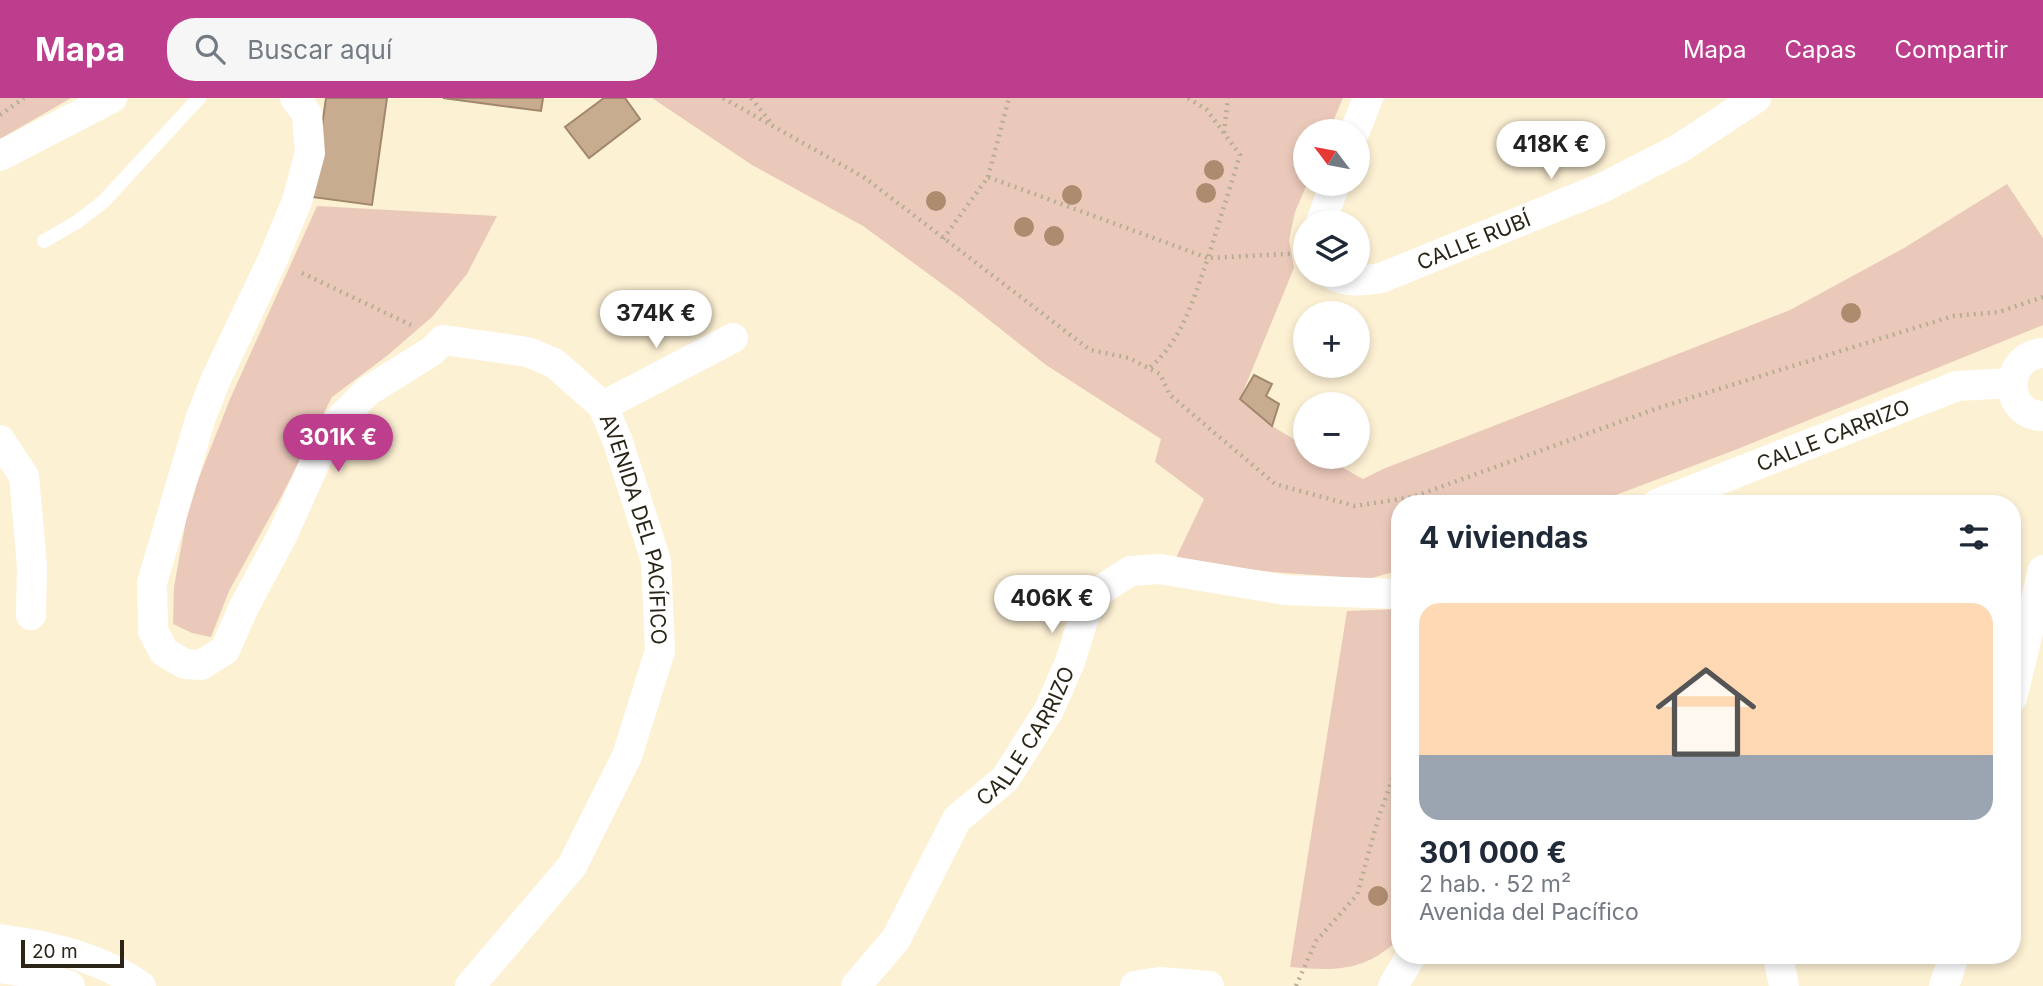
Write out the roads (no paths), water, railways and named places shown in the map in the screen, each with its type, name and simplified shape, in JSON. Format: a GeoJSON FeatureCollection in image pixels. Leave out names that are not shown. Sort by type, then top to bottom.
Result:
{"type":"FeatureCollection","features":[{"type":"Feature","properties":{"kind":"street"},"geometry":{"type":"LineString","coordinates":[[0,156],[111,98]]}},
{"type":"Feature","properties":{"kind":"street","name":"AVENIDA DEL PACÍFICO"},"geometry":{"type":"LineString","coordinates":[[295,98],[307,114],[310,153],[294,209],[200,420],[152,583],[153,631],[164,652],[185,664],[201,665],[225,650],[243,609],[282,536],[330,429],[368,391],[432,351],[443,340],[528,352],[554,363],[603,406],[618,442],[656,561],[660,651],[627,756],[572,866],[470,986]]}},
{"type":"Feature","properties":{"kind":"street"},"geometry":{"type":"LineString","coordinates":[[1360,119],[1368,98]]}},
{"type":"Feature","properties":{"kind":"street","name":"CALLE RUBÍ"},"geometry":{"type":"LineString","coordinates":[[1370,280],[1381,278],[1604,187],[1680,148],[1756,98]]}},
{"type":"Feature","properties":{"kind":"street"},"geometry":{"type":"LineString","coordinates":[[603,406],[733,338]]}},
{"type":"Feature","properties":{"kind":"street"},"geometry":{"type":"LineString","coordinates":[[2043,353],[2029,356],[2020,363],[2014,372],[2012,383],[2018,404],[2027,412],[2043,416]]}},
{"type":"Feature","properties":{"kind":"street","name":"CALLE CARRIZO"},"geometry":{"type":"LineString","coordinates":[[1680,495],[1957,386],[2012,383]]}},
{"type":"Feature","properties":{"kind":"street"},"geometry":{"type":"LineString","coordinates":[[0,440],[24,476],[33,566],[31,615]]}},
{"type":"Feature","properties":{"kind":"street","name":"CALLE CARRIZO"},"geometry":{"type":"LineString","coordinates":[[856,986],[896,939],[957,819],[1005,779],[1049,710],[1070,662],[1084,617],[1098,592],[1130,571],[1159,569],[1285,590],[1391,594]]}},
{"type":"Feature","properties":{"kind":"street"},"geometry":{"type":"LineString","coordinates":[[2021,661],[2043,570]]}},
{"type":"Feature","properties":{"kind":"street"},"geometry":{"type":"LineString","coordinates":[[0,939],[78,954],[121,972],[141,986]]}},
{"type":"Feature","properties":{"kind":"street"},"geometry":{"type":"LineString","coordinates":[[1393,986],[1406,964]]}},
{"type":"Feature","properties":{"kind":"street"},"geometry":{"type":"LineString","coordinates":[[1780,964],[1784,986]]}},
{"type":"Feature","properties":{"kind":"street"},"geometry":{"type":"LineString","coordinates":[[1944,986],[1951,964]]}},
{"type":"Feature","properties":{"kind":"street"},"geometry":{"type":"LineString","coordinates":[[0,968],[32,973],[70,986]]}},
{"type":"Feature","properties":{"kind":"street"},"geometry":{"type":"LineString","coordinates":[[1135,986],[1160,982],[1209,986]]}},
{"type":"Feature","properties":{"kind":"lane"},"geometry":{"type":"LineString","coordinates":[[44,242],[77,222],[104,201],[199,98]]}}]}
